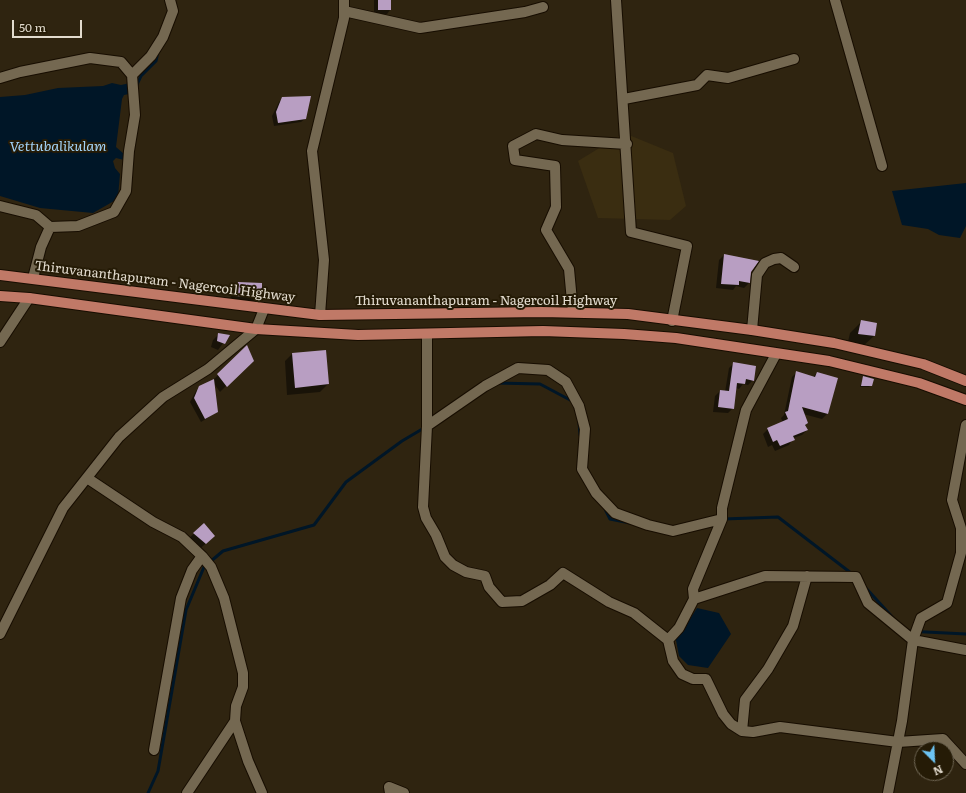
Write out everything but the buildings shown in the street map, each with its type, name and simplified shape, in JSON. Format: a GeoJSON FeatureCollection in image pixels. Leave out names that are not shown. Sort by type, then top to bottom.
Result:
{"type":"FeatureCollection","features":[{"type":"Feature","properties":{"kind":"main road","name":"Thiruvananthapuram - Nagercoil Highway"},"geometry":{"type":"LineString","coordinates":[[0,275],[34,278],[264,309],[320,315],[573,312],[628,314],[672,321],[752,330],[834,343],[923,364],[966,381]]}},
{"type":"Feature","properties":{"kind":"main road"},"geometry":{"type":"LineString","coordinates":[[0,296],[29,298],[256,329],[358,335],[543,331],[624,334],[694,341],[829,361],[919,383],[966,400]]}},
{"type":"Feature","properties":{"kind":"street"},"geometry":{"type":"LineString","coordinates":[[132,75],[151,56],[163,37],[173,11],[170,0]]}},
{"type":"Feature","properties":{"kind":"street"},"geometry":{"type":"LineString","coordinates":[[320,315],[324,260],[312,151],[344,11],[344,0]]}},
{"type":"Feature","properties":{"kind":"street"},"geometry":{"type":"LineString","coordinates":[[616,0],[627,144],[631,232],[687,246],[672,321]]}},
{"type":"Feature","properties":{"kind":"street"},"geometry":{"type":"LineString","coordinates":[[834,0],[882,166]]}},
{"type":"Feature","properties":{"kind":"street"},"geometry":{"type":"LineString","coordinates":[[344,11],[420,28],[525,12],[542,7]]}},
{"type":"Feature","properties":{"kind":"street"},"geometry":{"type":"LineString","coordinates":[[0,78],[20,72],[90,58],[121,62],[132,75],[135,115],[129,151],[126,191],[114,212],[78,226],[50,227],[36,215],[0,206]]}},
{"type":"Feature","properties":{"kind":"street"},"geometry":{"type":"LineString","coordinates":[[624,98],[697,85],[707,75],[728,78],[794,59]]}},
{"type":"Feature","properties":{"kind":"street"},"geometry":{"type":"LineString","coordinates":[[573,312],[569,269],[546,230],[556,206],[555,166],[515,160],[513,146],[536,134],[562,140],[627,144]]}},
{"type":"Feature","properties":{"kind":"street"},"geometry":{"type":"LineString","coordinates":[[34,278],[41,247],[50,227]]}},
{"type":"Feature","properties":{"kind":"street"},"geometry":{"type":"LineString","coordinates":[[752,330],[757,275],[765,263],[774,259],[780,258],[794,267]]}},
{"type":"Feature","properties":{"kind":"street"},"geometry":{"type":"LineString","coordinates":[[0,342],[29,298]]}},
{"type":"Feature","properties":{"kind":"street"},"geometry":{"type":"LineString","coordinates":[[0,634],[64,508],[119,437],[163,397],[208,369],[256,329],[264,309]]}},
{"type":"Feature","properties":{"kind":"street"},"geometry":{"type":"LineString","coordinates":[[426,334],[427,426],[423,507],[426,518],[436,535],[445,557],[453,565],[466,572],[485,576],[489,587],[502,602],[522,601],[550,585],[563,573],[609,602],[634,613],[668,640],[673,661],[682,674],[693,679],[706,679],[723,714],[732,724],[742,731],[753,732],[780,727],[898,742],[943,739],[966,764]]}},
{"type":"Feature","properties":{"kind":"street"},"geometry":{"type":"LineString","coordinates":[[668,640],[679,628],[694,599],[693,589],[722,519],[722,508],[746,410],[776,354]]}},
{"type":"Feature","properties":{"kind":"street"},"geometry":{"type":"LineString","coordinates":[[427,426],[485,386],[518,368],[548,370],[566,382],[579,406],[585,429],[582,469],[596,493],[615,513],[648,525],[673,531],[722,519]]}},
{"type":"Feature","properties":{"kind":"street"},"geometry":{"type":"LineString","coordinates":[[888,793],[898,742],[913,638],[921,618],[946,604],[961,553],[961,528],[952,500],[966,425]]}},
{"type":"Feature","properties":{"kind":"street"},"geometry":{"type":"LineString","coordinates":[[87,478],[153,522],[182,537],[212,567],[224,598],[243,673],[243,687],[236,706],[235,721],[248,761],[262,793]]}},
{"type":"Feature","properties":{"kind":"street"},"geometry":{"type":"LineString","coordinates":[[154,750],[181,598],[192,570],[202,556]]}},
{"type":"Feature","properties":{"kind":"street"},"geometry":{"type":"LineString","coordinates":[[694,599],[765,576],[856,577],[868,603],[913,638],[966,650]]}},
{"type":"Feature","properties":{"kind":"street"},"geometry":{"type":"LineString","coordinates":[[742,731],[745,700],[768,668],[793,626],[807,576]]}},
{"type":"Feature","properties":{"kind":"street"},"geometry":{"type":"LineString","coordinates":[[187,793],[235,721]]}},
{"type":"Feature","properties":{"kind":"street"},"geometry":{"type":"LineString","coordinates":[[390,793],[389,787],[404,793]]}},
{"type":"Feature","properties":{"kind":"shaded area"},"geometry":{"type":"Polygon","coordinates":[[[624,133],[673,153],[686,206],[670,220],[598,218],[578,161],[624,133]]]}},
{"type":"Feature","properties":{"kind":"water","name":"Vettubalikulam"},"geometry":{"type":"Polygon","coordinates":[[[112,83],[121,85],[130,83],[129,94],[124,95],[122,99],[116,147],[124,154],[124,160],[116,158],[113,161],[115,168],[120,174],[118,197],[114,201],[93,213],[40,208],[0,196],[0,97],[25,95],[58,88],[103,86],[112,83]]]}},
{"type":"Feature","properties":{"kind":"water"},"geometry":{"type":"Polygon","coordinates":[[[966,183],[966,226],[960,238],[939,235],[928,229],[902,225],[892,191],[966,183]]]}},
{"type":"Feature","properties":{"kind":"water"},"geometry":{"type":"Polygon","coordinates":[[[697,608],[719,613],[731,634],[708,668],[688,665],[679,656],[675,635],[688,622],[697,608]]]}},
{"type":"Feature","properties":{"kind":"waterway"},"geometry":{"type":"LineString","coordinates":[[136,87],[141,76],[156,61],[158,52]]}},
{"type":"Feature","properties":{"kind":"waterway"},"geometry":{"type":"LineString","coordinates":[[496,383],[540,384],[572,401]]}},
{"type":"Feature","properties":{"kind":"waterway"},"geometry":{"type":"LineString","coordinates":[[579,422],[580,435]]}},
{"type":"Feature","properties":{"kind":"waterway"},"geometry":{"type":"LineString","coordinates":[[148,793],[158,771],[186,610],[204,567],[223,551],[314,525],[346,482],[402,441],[424,428]]}},
{"type":"Feature","properties":{"kind":"waterway"},"geometry":{"type":"LineString","coordinates":[[604,507],[610,519],[630,523]]}},
{"type":"Feature","properties":{"kind":"waterway"},"geometry":{"type":"LineString","coordinates":[[724,519],[778,517],[851,573]]}},
{"type":"Feature","properties":{"kind":"waterway"},"geometry":{"type":"LineString","coordinates":[[865,587],[895,620]]}},
{"type":"Feature","properties":{"kind":"waterway"},"geometry":{"type":"LineString","coordinates":[[906,631],[966,634]]}}]}
